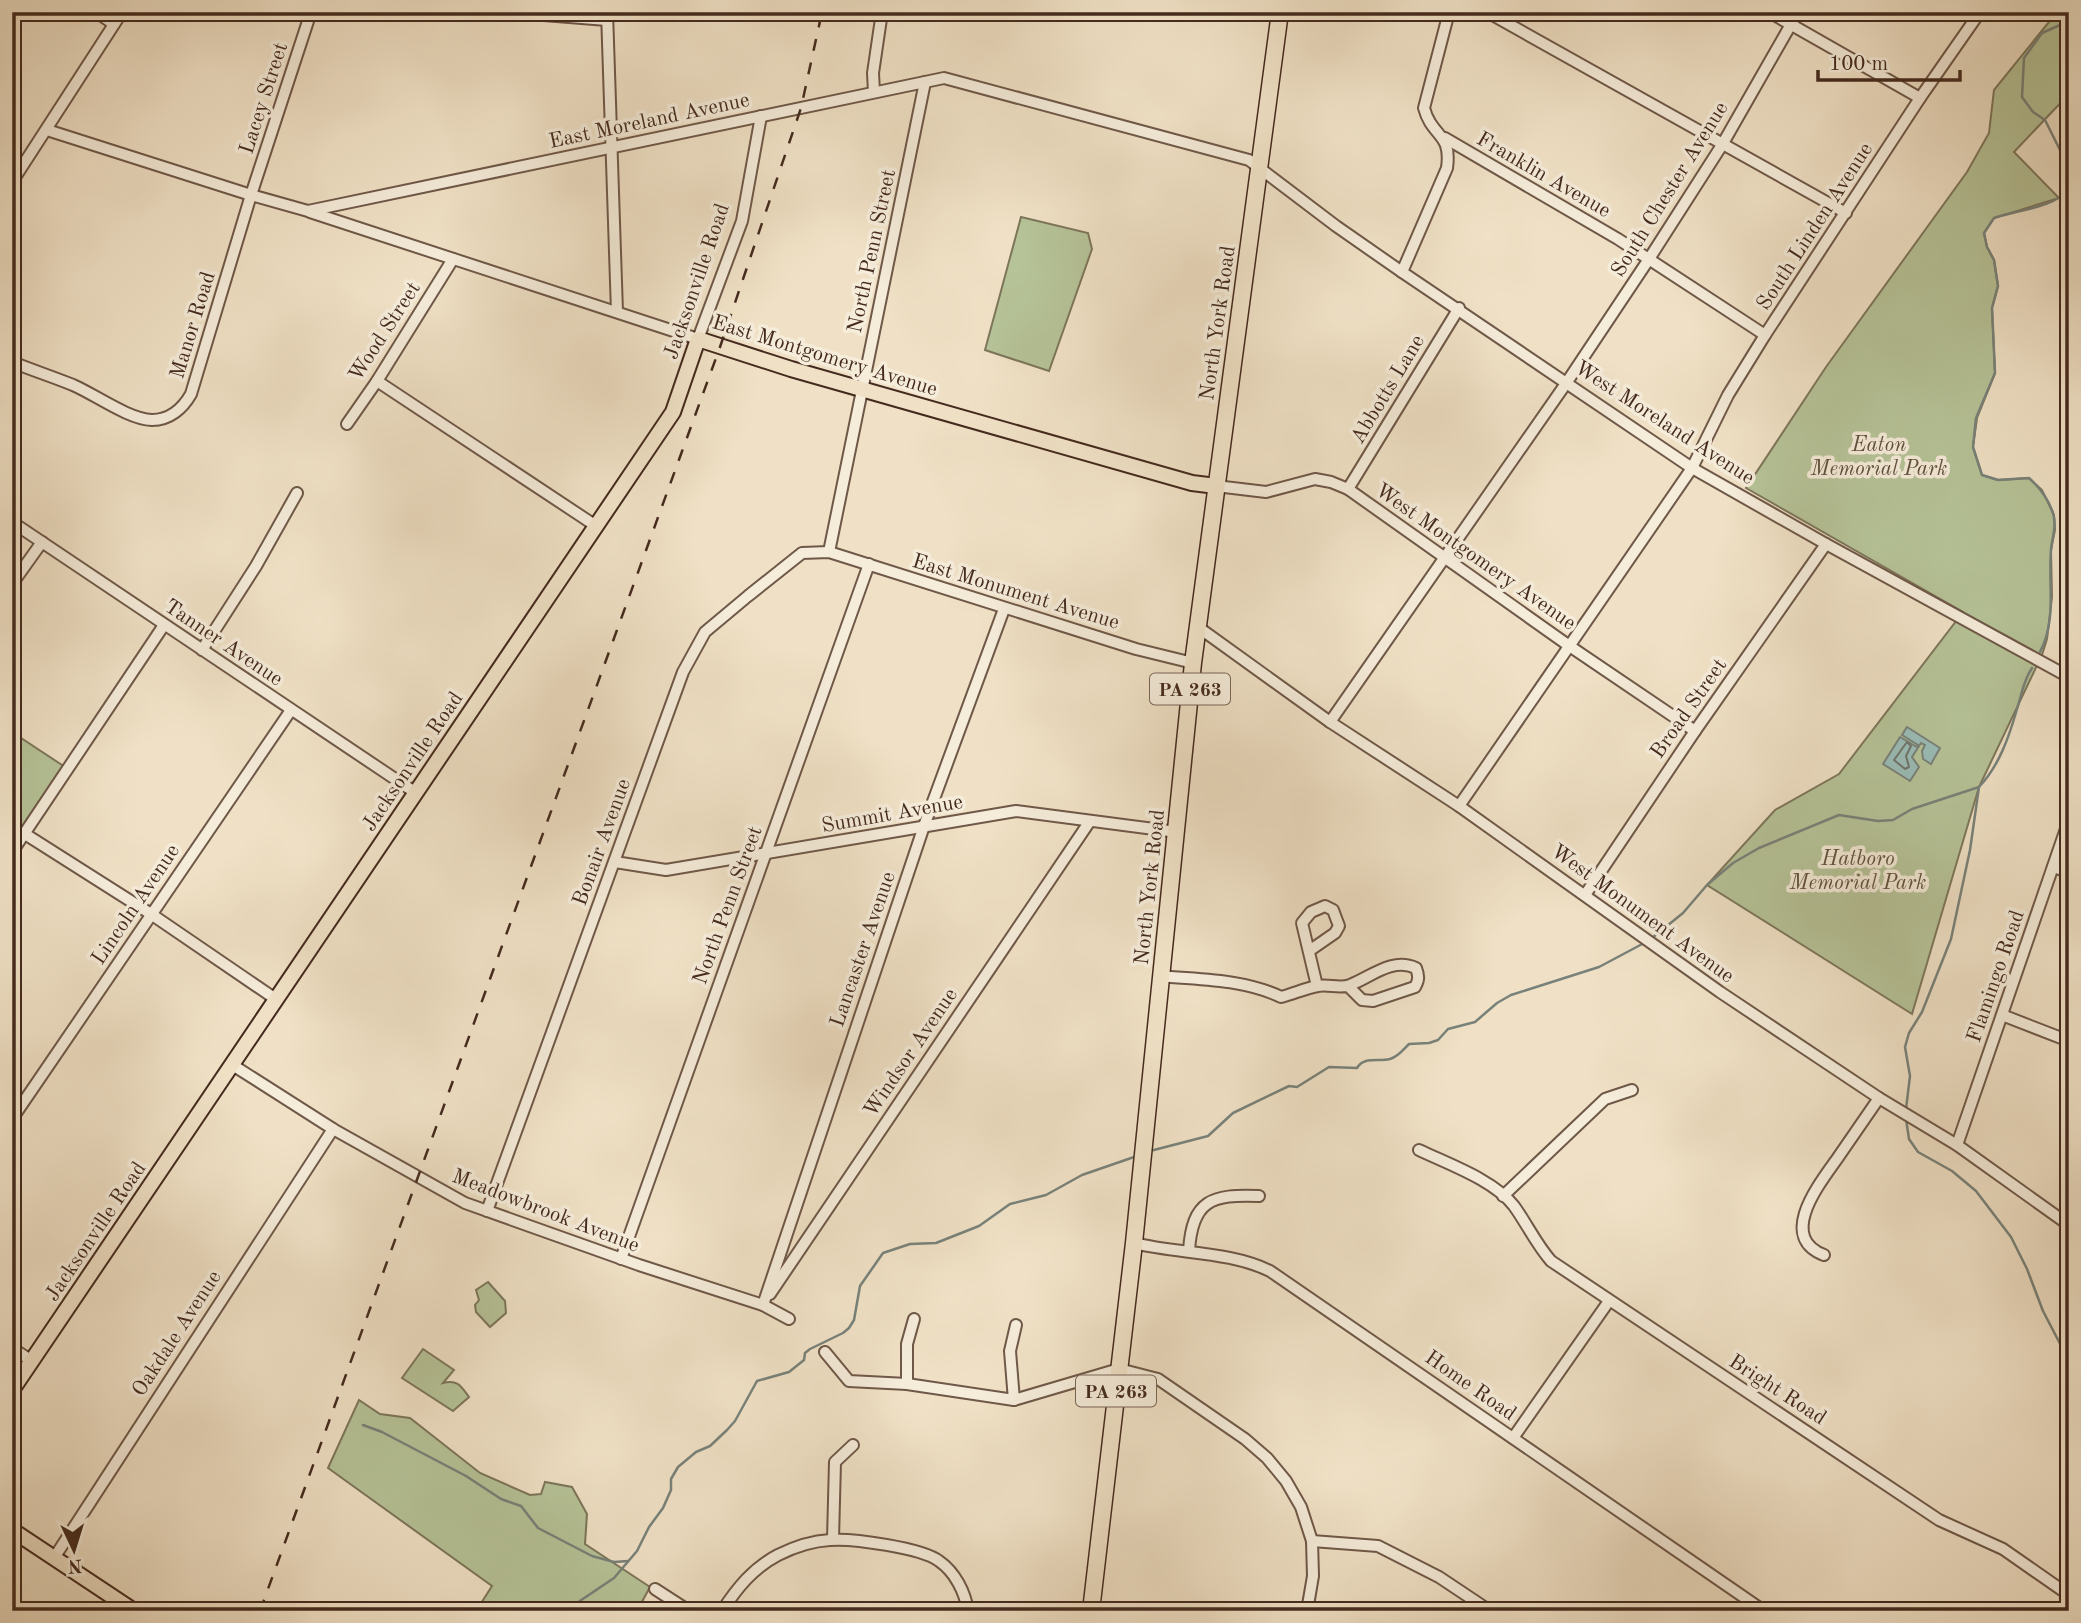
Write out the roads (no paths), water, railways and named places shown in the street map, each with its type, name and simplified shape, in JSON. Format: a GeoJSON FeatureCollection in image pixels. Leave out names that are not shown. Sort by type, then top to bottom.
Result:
{"type":"FeatureCollection","features":[{"type":"Feature","properties":{"kind":"highway","name":"PA 263"},"geometry":{"type":"LineString","coordinates":[[1260,168],[1280,12]]}},
{"type":"Feature","properties":{"kind":"highway","name":"North York Road"},"geometry":{"type":"LineString","coordinates":[[1091,1611],[1134,1243],[1193,663],[1260,168]]}},
{"type":"Feature","properties":{"kind":"main road","name":"East Montgomery Avenue"},"geometry":{"type":"LineString","coordinates":[[698,339],[862,389],[1192,483],[1216,486]]}},
{"type":"Feature","properties":{"kind":"main road","name":"Jacksonville Road"},"geometry":{"type":"LineString","coordinates":[[12,1390],[673,412],[698,339]]}},
{"type":"Feature","properties":{"kind":"main road"},"geometry":{"type":"LineString","coordinates":[[12,1530],[134,1611]]}},
{"type":"Feature","properties":{"kind":"street"},"geometry":{"type":"LineString","coordinates":[[96,12],[114,24]]}},
{"type":"Feature","properties":{"kind":"street"},"geometry":{"type":"LineString","coordinates":[[12,182],[122,12]]}},
{"type":"Feature","properties":{"kind":"street","name":"Lacey Street"},"geometry":{"type":"LineString","coordinates":[[251,195],[311,12]]}},
{"type":"Feature","properties":{"kind":"street"},"geometry":{"type":"LineString","coordinates":[[504,12],[607,16],[618,313]]}},
{"type":"Feature","properties":{"kind":"street"},"geometry":{"type":"LineString","coordinates":[[874,92],[873,72],[882,12]]}},
{"type":"Feature","properties":{"kind":"street"},"geometry":{"type":"LineString","coordinates":[[1402,272],[1447,168],[1449,155],[1445,138],[1427,120],[1424,108],[1449,12]]}},
{"type":"Feature","properties":{"kind":"street"},"geometry":{"type":"LineString","coordinates":[[1487,12],[1846,213]]}},
{"type":"Feature","properties":{"kind":"street"},"geometry":{"type":"LineString","coordinates":[[1769,12],[1920,98]]}},
{"type":"Feature","properties":{"kind":"street","name":"South Chester Avenue"},"geometry":{"type":"LineString","coordinates":[[1330,722],[1567,382],[1649,259],[1723,145],[1798,12]]}},
{"type":"Feature","properties":{"kind":"street","name":"South Linden Avenue"},"geometry":{"type":"LineString","coordinates":[[1459,806],[1692,468],[1728,395],[1765,335],[1920,98],[1980,12]]}},
{"type":"Feature","properties":{"kind":"street","name":"East Moreland Avenue"},"geometry":{"type":"LineString","coordinates":[[47,130],[307,211],[944,78],[1249,160],[1260,168]]}},
{"type":"Feature","properties":{"kind":"street","name":"North Penn Street"},"geometry":{"type":"LineString","coordinates":[[829,552],[925,82]]}},
{"type":"Feature","properties":{"kind":"street","name":"Jacksonville Road"},"geometry":{"type":"LineString","coordinates":[[698,339],[742,221],[761,116]]}},
{"type":"Feature","properties":{"kind":"street","name":"Franklin Avenue"},"geometry":{"type":"LineString","coordinates":[[1445,138],[1649,259],[1765,335]]}},
{"type":"Feature","properties":{"kind":"street","name":"West Moreland Avenue"},"geometry":{"type":"LineString","coordinates":[[1260,168],[1402,272],[1692,468],[2069,677]]}},
{"type":"Feature","properties":{"kind":"street","name":"Manor Road"},"geometry":{"type":"LineString","coordinates":[[12,362],[75,386],[139,417],[152,420],[165,418],[176,412],[185,405],[191,394],[251,195]]}},
{"type":"Feature","properties":{"kind":"street","name":"East Montgomery Avenue"},"geometry":{"type":"LineString","coordinates":[[307,211],[698,339]]}},
{"type":"Feature","properties":{"kind":"street","name":"Wood Street"},"geometry":{"type":"LineString","coordinates":[[347,424],[453,259]]}},
{"type":"Feature","properties":{"kind":"street","name":"Abbotts Lane"},"geometry":{"type":"LineString","coordinates":[[1348,489],[1459,308]]}},
{"type":"Feature","properties":{"kind":"street"},"geometry":{"type":"LineString","coordinates":[[377,381],[596,526]]}},
{"type":"Feature","properties":{"kind":"street","name":"West Montgomery Avenue"},"geometry":{"type":"LineString","coordinates":[[1216,486],[1266,492],[1315,479],[1348,489],[1568,645],[1695,731]]}},
{"type":"Feature","properties":{"kind":"street"},"geometry":{"type":"LineString","coordinates":[[202,650],[256,566],[297,493]]}},
{"type":"Feature","properties":{"kind":"street","name":"Tanner Avenue"},"geometry":{"type":"LineString","coordinates":[[12,522],[416,793]]}},
{"type":"Feature","properties":{"kind":"street"},"geometry":{"type":"LineString","coordinates":[[12,584],[42,542]]}},
{"type":"Feature","properties":{"kind":"street","name":"Broad Street"},"geometry":{"type":"LineString","coordinates":[[1585,895],[1695,731],[1826,544]]}},
{"type":"Feature","properties":{"kind":"street","name":"East Monument Avenue"},"geometry":{"type":"LineString","coordinates":[[829,552],[1156,655],[1193,663]]}},
{"type":"Feature","properties":{"kind":"street","name":"Bonair Avenue"},"geometry":{"type":"LineString","coordinates":[[487,1211],[683,672],[705,632],[802,554],[829,552]]}},
{"type":"Feature","properties":{"kind":"street","name":"North Penn Street"},"geometry":{"type":"LineString","coordinates":[[621,1259],[869,564]]}},
{"type":"Feature","properties":{"kind":"street","name":"Lancaster Avenue"},"geometry":{"type":"LineString","coordinates":[[763,1305],[924,826],[1004,608]]}},
{"type":"Feature","properties":{"kind":"street"},"geometry":{"type":"LineString","coordinates":[[12,852],[164,625]]}},
{"type":"Feature","properties":{"kind":"street","name":"West Monument Avenue"},"geometry":{"type":"LineString","coordinates":[[1198,627],[1330,722],[1459,806],[1720,992],[1891,1106],[1957,1145],[2069,1225]]}},
{"type":"Feature","properties":{"kind":"street","name":"Lincoln Avenue"},"geometry":{"type":"LineString","coordinates":[[12,1119],[291,710]]}},
{"type":"Feature","properties":{"kind":"street","name":"Summit Avenue"},"geometry":{"type":"LineString","coordinates":[[615,862],[666,870],[1016,811],[1177,832]]}},
{"type":"Feature","properties":{"kind":"street","name":"Flamingo Road"},"geometry":{"type":"LineString","coordinates":[[1957,1145],[2069,820]]}},
{"type":"Feature","properties":{"kind":"street","name":"Windsor Avenue"},"geometry":{"type":"LineString","coordinates":[[763,1305],[1090,821]]}},
{"type":"Feature","properties":{"kind":"street"},"geometry":{"type":"LineString","coordinates":[[25,834],[151,914],[277,1000]]}},
{"type":"Feature","properties":{"kind":"street"},"geometry":{"type":"LineString","coordinates":[[2053,867],[2069,872]]}},
{"type":"Feature","properties":{"kind":"street"},"geometry":{"type":"LineString","coordinates":[[1309,951],[1317,986]]}},
{"type":"Feature","properties":{"kind":"street"},"geometry":{"type":"LineString","coordinates":[[1160,976],[1244,984],[1281,997],[1317,986],[1348,986],[1367,975],[1395,965],[1409,965],[1416,968],[1418,974],[1415,987],[1373,1001],[1362,1000],[1348,986]]}},
{"type":"Feature","properties":{"kind":"street"},"geometry":{"type":"LineString","coordinates":[[2002,1015],[2069,1041]]}},
{"type":"Feature","properties":{"kind":"street","name":"Meadowbrook Avenue"},"geometry":{"type":"LineString","coordinates":[[231,1064],[333,1129],[436,1189],[487,1211],[621,1259],[763,1305],[789,1319]]}},
{"type":"Feature","properties":{"kind":"street"},"geometry":{"type":"LineString","coordinates":[[1503,1196],[1605,1099],[1632,1090]]}},
{"type":"Feature","properties":{"kind":"street"},"geometry":{"type":"LineString","coordinates":[[1824,1255],[1809,1246],[1804,1238],[1807,1208],[1816,1188],[1879,1098]]}},
{"type":"Feature","properties":{"kind":"street","name":"Oakdale Avenue"},"geometry":{"type":"LineString","coordinates":[[54,1558],[333,1129]]}},
{"type":"Feature","properties":{"kind":"street","name":"Bright Road"},"geometry":{"type":"LineString","coordinates":[[1419,1150],[1489,1185],[1512,1203],[1541,1250],[1551,1261],[1609,1301],[1939,1520],[2003,1549],[2069,1595]]}},
{"type":"Feature","properties":{"kind":"street"},"geometry":{"type":"LineString","coordinates":[[1189,1251],[1192,1222],[1209,1202],[1224,1198],[1259,1196]]}},
{"type":"Feature","properties":{"kind":"street","name":"Home Road"},"geometry":{"type":"LineString","coordinates":[[1134,1243],[1189,1251],[1257,1265],[1270,1271],[1764,1611]]}},
{"type":"Feature","properties":{"kind":"street"},"geometry":{"type":"LineString","coordinates":[[1513,1438],[1609,1301]]}},
{"type":"Feature","properties":{"kind":"street"},"geometry":{"type":"LineString","coordinates":[[907,1384],[907,1343],[914,1319]]}},
{"type":"Feature","properties":{"kind":"street"},"geometry":{"type":"LineString","coordinates":[[1014,1400],[1010,1351],[1016,1325]]}},
{"type":"Feature","properties":{"kind":"street"},"geometry":{"type":"LineString","coordinates":[[12,1348],[32,1361]]}},
{"type":"Feature","properties":{"kind":"street"},"geometry":{"type":"LineString","coordinates":[[825,1352],[849,1381],[907,1384],[1014,1400],[1119,1369],[1158,1379],[1245,1439],[1267,1458],[1286,1480],[1301,1507],[1312,1541],[1313,1576],[1307,1611]]}},
{"type":"Feature","properties":{"kind":"street"},"geometry":{"type":"LineString","coordinates":[[833,1539],[835,1462],[853,1445]]}},
{"type":"Feature","properties":{"kind":"street"},"geometry":{"type":"LineString","coordinates":[[722,1611],[743,1581],[765,1562],[791,1549],[833,1539],[927,1553],[953,1574],[969,1610],[983,1611]]}},
{"type":"Feature","properties":{"kind":"street"},"geometry":{"type":"LineString","coordinates":[[1312,1541],[1378,1546],[1439,1577],[1490,1611]]}},
{"type":"Feature","properties":{"kind":"street"},"geometry":{"type":"LineString","coordinates":[[655,1589],[689,1611]]}},
{"type":"Feature","properties":{"kind":"water"},"geometry":{"type":"Polygon","coordinates":[[[1907,727],[1940,748],[1931,764],[1923,759],[1922,751],[1925,745],[1921,743],[1912,757],[1919,767],[1910,781],[1883,764],[1900,737],[1917,747],[1918,745],[1902,735],[1907,727]]]}},
{"type":"Feature","properties":{"kind":"waterway"},"geometry":{"type":"LineString","coordinates":[[2069,21],[2042,33],[2024,58],[2022,97],[2033,112],[2045,120],[2069,173]]}},
{"type":"Feature","properties":{"kind":"waterway"},"geometry":{"type":"LineString","coordinates":[[2040,652],[2050,615],[2053,513],[2043,494],[2029,478],[1998,480],[1982,475],[1973,447],[1976,418],[1995,373],[1992,308],[1998,286],[1994,260],[1984,233],[1994,218],[2044,205],[2062,196],[2069,189]]}},
{"type":"Feature","properties":{"kind":"waterway"},"geometry":{"type":"LineString","coordinates":[[1652,938],[1683,913],[1707,885],[1733,863],[1759,848],[1839,815],[1878,821],[1893,820],[1912,809],[1979,787],[2002,751],[2032,668]]}},
{"type":"Feature","properties":{"kind":"waterway"},"geometry":{"type":"LineString","coordinates":[[1906,1109],[1910,1076],[1905,1047],[1951,939],[1970,850],[1979,787]]}},
{"type":"Feature","properties":{"kind":"waterway"},"geometry":{"type":"LineString","coordinates":[[1150,1151],[1208,1136],[1233,1113],[1289,1086],[1297,1087],[1329,1067],[1357,1068],[1363,1062],[1393,1058],[1409,1044],[1438,1040],[1448,1029],[1475,1022],[1511,995],[1599,967],[1646,942]]}},
{"type":"Feature","properties":{"kind":"waterway"},"geometry":{"type":"LineString","coordinates":[[1906,1119],[1909,1139],[1918,1152],[1952,1171],[1976,1191],[2011,1237],[2043,1311],[2069,1361]]}},
{"type":"Feature","properties":{"kind":"waterway"},"geometry":{"type":"LineString","coordinates":[[565,1611],[614,1578],[637,1551],[649,1527],[663,1508],[671,1490],[671,1479],[678,1467],[696,1452],[710,1446],[727,1430],[735,1421],[757,1381],[789,1372],[804,1360],[805,1353],[810,1349],[849,1328],[854,1320],[860,1286],[883,1253],[910,1244],[936,1243],[979,1226],[1010,1204],[1046,1195],[1082,1175],[1137,1156]]}},
{"type":"Feature","properties":{"kind":"waterway"},"geometry":{"type":"LineString","coordinates":[[363,1425],[382,1432],[466,1476],[501,1499],[521,1506],[538,1528],[592,1556],[614,1562],[628,1561]]}},
{"type":"Feature","properties":{"kind":"railway"},"geometry":{"type":"LineString","coordinates":[[260,1611],[720,347],[801,108],[822,12]]}},
{"type":"Feature","properties":{"kind":"park label","name":"Eaton Memorial Park"},"geometry":{"type":"Point","coordinates":[1879,456]}},
{"type":"Feature","properties":{"kind":"park label","name":"Hatboro Memorial Park"},"geometry":{"type":"Point","coordinates":[1858,870]}}]}
